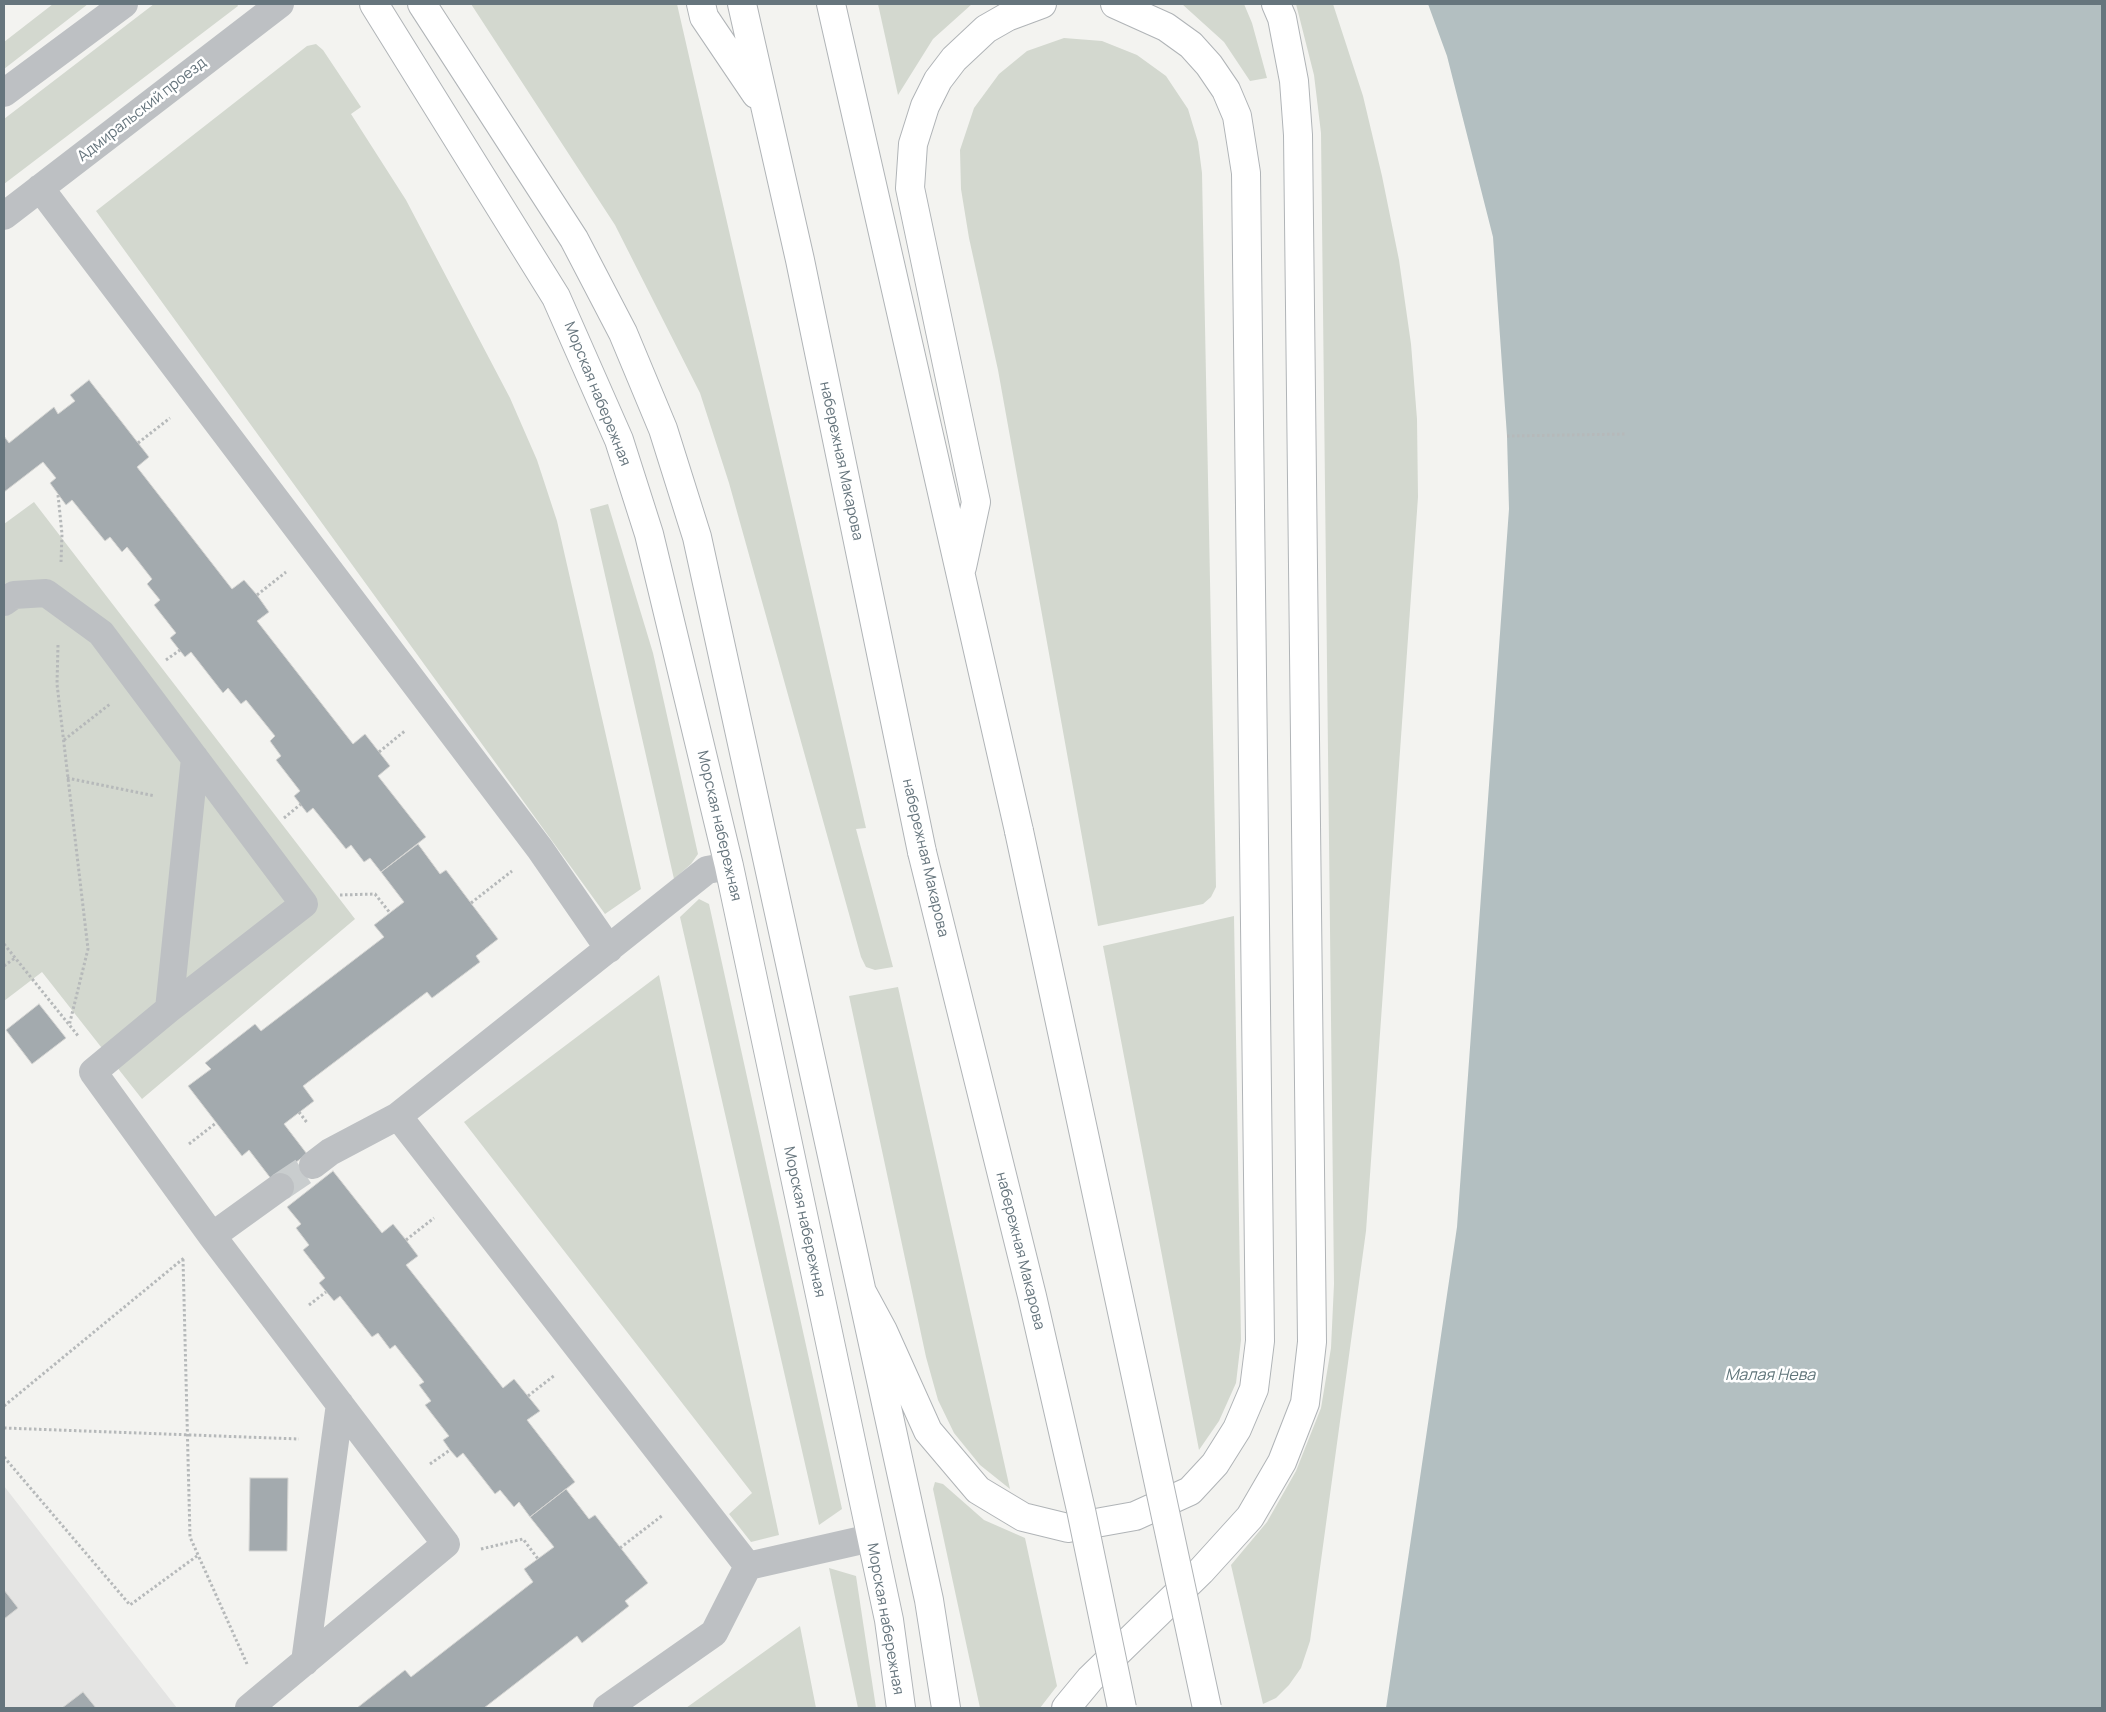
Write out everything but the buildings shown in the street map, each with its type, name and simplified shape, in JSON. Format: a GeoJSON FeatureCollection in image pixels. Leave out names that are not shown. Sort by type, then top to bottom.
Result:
{"type":"FeatureCollection","features":[{"type":"Feature","properties":{"kind":"main road","name":"Морская набережная"},"geometry":{"type":"LineString","coordinates":[[374,4],[556,297],[619,440],[649,534],[729,866],[889,1620],[900,1708]]}},
{"type":"Feature","properties":{"kind":"main road"},"geometry":{"type":"LineString","coordinates":[[422,4],[574,239],[623,333],[664,429],[697,537],[929,1600],[946,1708]]}},
{"type":"Feature","properties":{"kind":"main road"},"geometry":{"type":"LineString","coordinates":[[701,4],[704,17],[765,107]]}},
{"type":"Feature","properties":{"kind":"main road","name":"набережная Макарова"},"geometry":{"type":"LineString","coordinates":[[742,4],[800,260],[922,852],[1032,1296],[1081,1510],[1122,1708]]}},
{"type":"Feature","properties":{"kind":"main road"},"geometry":{"type":"LineString","coordinates":[[830,4],[1020,831],[1207,1708]]}},
{"type":"Feature","properties":{"kind":"main road"},"geometry":{"type":"LineString","coordinates":[[960,576],[976,502],[910,188],[913,144],[925,106],[938,80],[954,59],[986,29],[1007,17],[1042,4]]}},
{"type":"Feature","properties":{"kind":"main road"},"geometry":{"type":"LineString","coordinates":[[863,1294],[883,1331],[928,1431],[978,1490],[1023,1517],[1068,1528],[1135,1516],[1190,1491],[1215,1464],[1237,1430],[1254,1389],[1260,1341],[1246,173],[1236,116],[1226,90],[1209,65],[1191,45],[1166,27],[1115,4]]}},
{"type":"Feature","properties":{"kind":"main road"},"geometry":{"type":"LineString","coordinates":[[1066,1708],[1090,1679],[1201,1571],[1250,1517],[1282,1462],[1302,1411],[1311,1351],[1298,135],[1294,81],[1282,18],[1276,4]]}},
{"type":"Feature","properties":{"kind":"street"},"geometry":{"type":"LineString","coordinates":[[4,93],[124,4]]}},
{"type":"Feature","properties":{"kind":"street","name":"Адмиральский проезд"},"geometry":{"type":"LineString","coordinates":[[4,216],[280,4]]}},
{"type":"Feature","properties":{"kind":"street"},"geometry":{"type":"LineString","coordinates":[[40,188],[540,849],[609,949]]}},
{"type":"Feature","properties":{"kind":"street"},"geometry":{"type":"LineString","coordinates":[[4,602],[14,595],[46,593],[101,633],[304,904],[169,1009],[93,1072],[212,1236],[446,1544],[256,1703]]}},
{"type":"Feature","properties":{"kind":"street"},"geometry":{"type":"LineString","coordinates":[[169,1009],[195,758]]}},
{"type":"Feature","properties":{"kind":"street"},"geometry":{"type":"LineString","coordinates":[[313,1164],[330,1152],[398,1116],[707,870],[729,866]]}},
{"type":"Feature","properties":{"kind":"street"},"geometry":{"type":"LineString","coordinates":[[398,1116],[748,1566]]}},
{"type":"Feature","properties":{"kind":"street"},"geometry":{"type":"LineString","coordinates":[[212,1236],[280,1187]]}},
{"type":"Feature","properties":{"kind":"street"},"geometry":{"type":"LineString","coordinates":[[305,1662],[340,1404]]}},
{"type":"Feature","properties":{"kind":"street"},"geometry":{"type":"LineString","coordinates":[[748,1566],[871,1538]]}},
{"type":"Feature","properties":{"kind":"street"},"geometry":{"type":"LineString","coordinates":[[608,1708],[714,1633],[748,1566]]}},
{"type":"Feature","properties":{"kind":"path"},"geometry":{"type":"LineString","coordinates":[[1507,436],[1627,434]]}},
{"type":"Feature","properties":{"kind":"path"},"geometry":{"type":"LineString","coordinates":[[58,495],[62,534],[56,684],[88,949],[69,1026]]}},
{"type":"Feature","properties":{"kind":"path"},"geometry":{"type":"LineString","coordinates":[[63,741],[138,682]]}},
{"type":"Feature","properties":{"kind":"path"},"geometry":{"type":"LineString","coordinates":[[67,778],[190,804]]}},
{"type":"Feature","properties":{"kind":"path"},"geometry":{"type":"LineString","coordinates":[[472,903],[540,849]]}},
{"type":"Feature","properties":{"kind":"path"},"geometry":{"type":"LineString","coordinates":[[340,895],[375,894],[390,913]]}},
{"type":"Feature","properties":{"kind":"path"},"geometry":{"type":"LineString","coordinates":[[4,944],[102,1065]]}},
{"type":"Feature","properties":{"kind":"path"},"geometry":{"type":"LineString","coordinates":[[4,966],[15,958]]}},
{"type":"Feature","properties":{"kind":"path"},"geometry":{"type":"LineString","coordinates":[[4,1406],[212,1236]]}},
{"type":"Feature","properties":{"kind":"path"},"geometry":{"type":"LineString","coordinates":[[183,1259],[190,1538],[256,1703]]}},
{"type":"Feature","properties":{"kind":"path"},"geometry":{"type":"LineString","coordinates":[[4,1428],[335,1440]]}},
{"type":"Feature","properties":{"kind":"path"},"geometry":{"type":"LineString","coordinates":[[4,1457],[130,1605],[197,1556]]}},
{"type":"Feature","properties":{"kind":"path"},"geometry":{"type":"LineString","coordinates":[[620,1548],[691,1493]]}},
{"type":"Feature","properties":{"kind":"path"},"geometry":{"type":"LineString","coordinates":[[480,1549],[523,1539],[538,1559]]}},
{"type":"Feature","properties":{"kind":"shaded area"},"geometry":{"type":"Polygon","coordinates":[[[53,4],[88,4],[4,69],[4,42],[53,4]]]}},
{"type":"Feature","properties":{"kind":"shaded area"},"geometry":{"type":"Polygon","coordinates":[[[154,4],[237,4],[238,6],[4,184],[4,119],[154,4]]]}},
{"type":"Feature","properties":{"kind":"shaded area"},"geometry":{"type":"Polygon","coordinates":[[[471,4],[677,4],[866,828],[856,829],[893,967],[875,970],[866,967],[861,957],[729,483],[700,393],[615,225],[471,4]]]}},
{"type":"Feature","properties":{"kind":"shaded area"},"geometry":{"type":"Polygon","coordinates":[[[878,4],[972,4],[933,39],[898,95],[878,4]]]}},
{"type":"Feature","properties":{"kind":"shaded area"},"geometry":{"type":"Polygon","coordinates":[[[1182,4],[1244,4],[1252,23],[1267,78],[1250,81],[1224,42],[1182,4]]]}},
{"type":"Feature","properties":{"kind":"shaded area"},"geometry":{"type":"Polygon","coordinates":[[[1296,4],[1333,4],[1363,96],[1399,260],[1411,344],[1417,419],[1418,497],[1366,1231],[1310,1641],[1301,1668],[1289,1685],[1276,1698],[1263,1704],[1231,1565],[1267,1522],[1296,1471],[1321,1408],[1331,1348],[1334,1284],[1321,133],[1314,75],[1296,4]]]}},
{"type":"Feature","properties":{"kind":"shaded area"},"geometry":{"type":"Polygon","coordinates":[[[1064,38],[1102,41],[1137,55],[1166,76],[1188,109],[1198,142],[1202,173],[1216,887],[1211,897],[1203,904],[1098,926],[998,370],[969,238],[961,189],[960,150],[974,108],[999,74],[1027,51],[1064,38]]]}},
{"type":"Feature","properties":{"kind":"shaded area"},"geometry":{"type":"Polygon","coordinates":[[[316,44],[323,50],[361,107],[351,114],[406,200],[510,398],[537,460],[557,521],[641,889],[605,914],[96,211],[307,46],[316,44]]]}},
{"type":"Feature","properties":{"kind":"shaded area"},"geometry":{"type":"Polygon","coordinates":[[[34,502],[355,919],[142,1099],[42,972],[4,1001],[4,524],[34,502]]]}},
{"type":"Feature","properties":{"kind":"shaded area"},"geometry":{"type":"Polygon","coordinates":[[[608,504],[653,653],[698,854],[691,864],[674,879],[590,509],[608,504]]]}},
{"type":"Feature","properties":{"kind":"shaded area"},"geometry":{"type":"Polygon","coordinates":[[[699,899],[709,904],[842,1509],[819,1525],[680,917],[699,899]]]}},
{"type":"Feature","properties":{"kind":"shaded area"},"geometry":{"type":"Polygon","coordinates":[[[1234,916],[1241,1340],[1236,1383],[1219,1421],[1199,1450],[1103,946],[1234,916]]]}},
{"type":"Feature","properties":{"kind":"shaded area"},"geometry":{"type":"Polygon","coordinates":[[[659,975],[779,1535],[751,1542],[729,1514],[752,1493],[464,1122],[659,975]]]}},
{"type":"Feature","properties":{"kind":"shaded area"},"geometry":{"type":"Polygon","coordinates":[[[898,987],[1010,1489],[980,1465],[954,1433],[938,1400],[926,1357],[849,996],[898,987]]]}},
{"type":"Feature","properties":{"kind":"shaded area"},"geometry":{"type":"Polygon","coordinates":[[[935,1482],[943,1484],[984,1520],[1025,1538],[1057,1686],[1040,1708],[980,1708],[933,1489],[935,1482]]]}},
{"type":"Feature","properties":{"kind":"shaded area"},"geometry":{"type":"Polygon","coordinates":[[[4,1486],[109,1621],[177,1708],[4,1708],[4,1486]]]}},
{"type":"Feature","properties":{"kind":"shaded area"},"geometry":{"type":"Polygon","coordinates":[[[829,1568],[856,1576],[876,1708],[858,1708],[829,1568]]]}},
{"type":"Feature","properties":{"kind":"shaded area"},"geometry":{"type":"Polygon","coordinates":[[[800,1626],[816,1708],[686,1708],[800,1626]]]}},
{"type":"Feature","properties":{"kind":"water","name":"Малая Нева"},"geometry":{"type":"Polygon","coordinates":[[[1428,4],[2102,4],[2102,1708],[1386,1708],[1457,1227],[1509,509],[1507,436],[1493,237],[1447,56],[1428,4]]]}},
{"type":"Feature","properties":{"kind":"tunnel"},"geometry":{"type":"LineString","coordinates":[[280,1187],[313,1165]]}}]}
